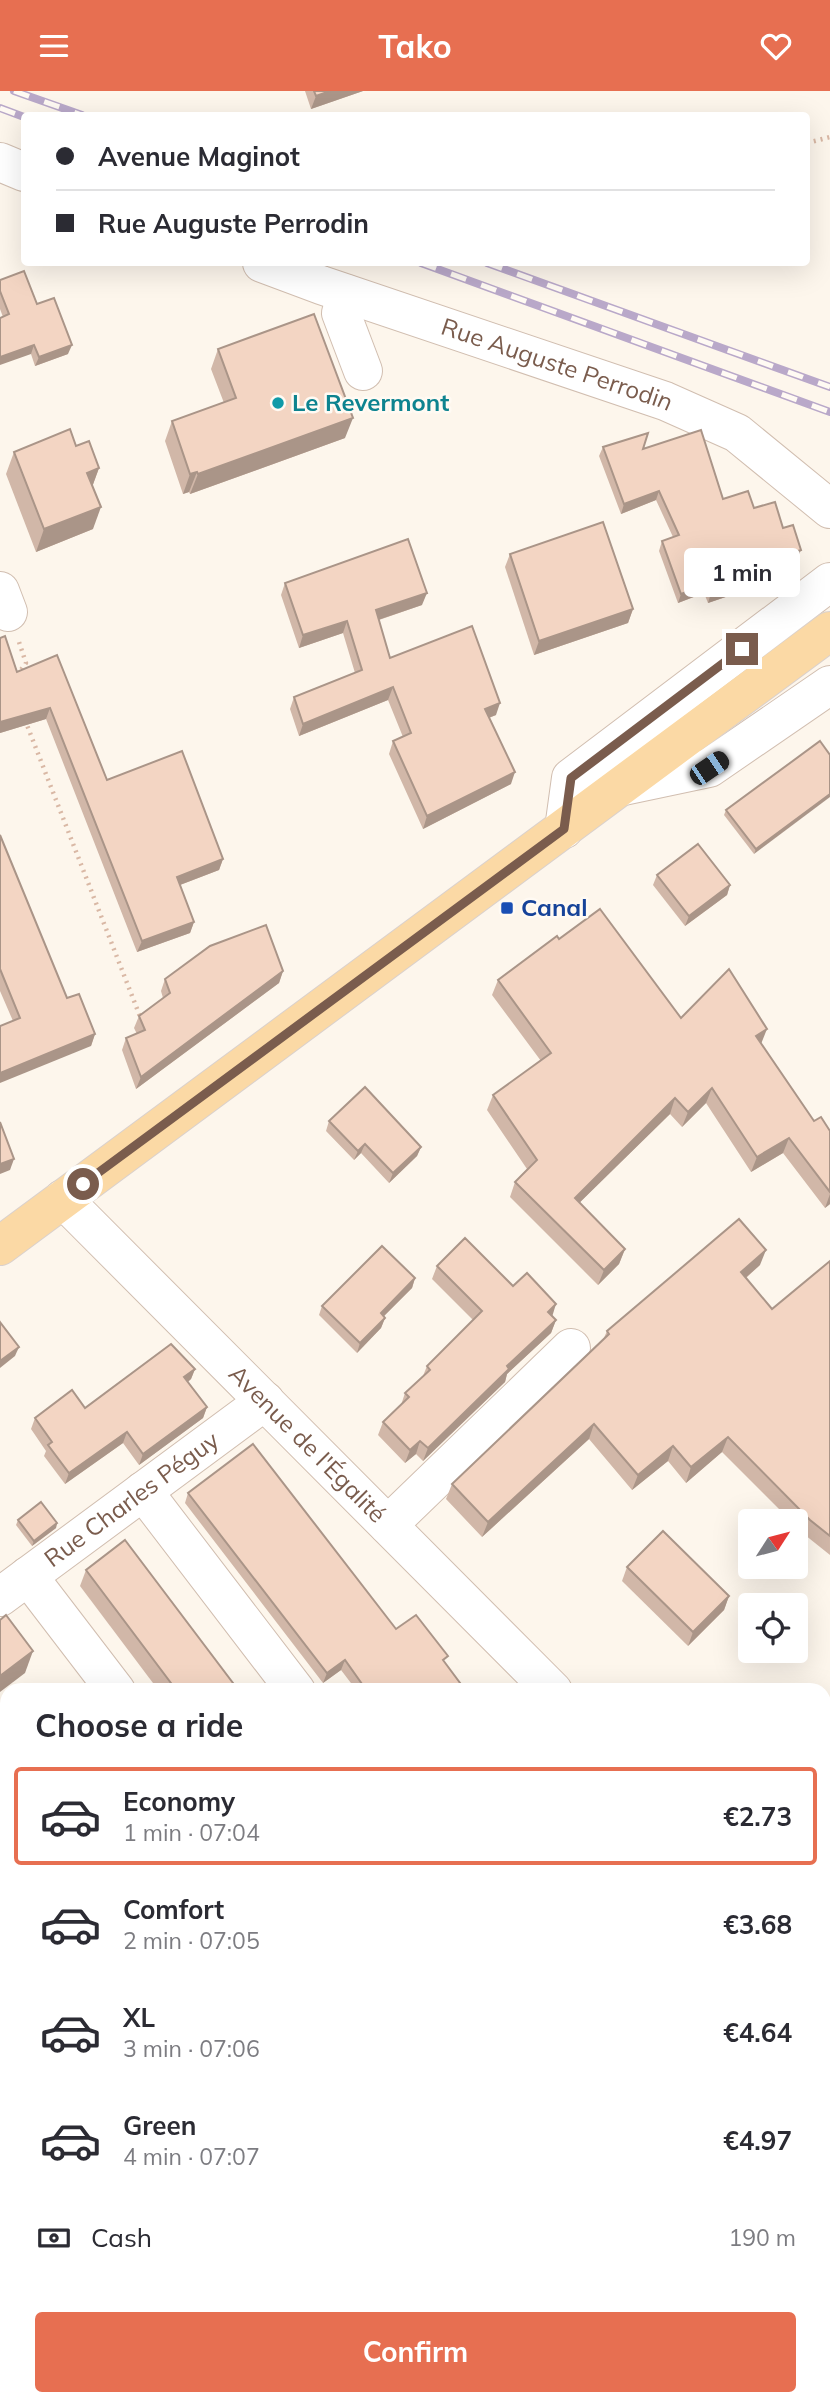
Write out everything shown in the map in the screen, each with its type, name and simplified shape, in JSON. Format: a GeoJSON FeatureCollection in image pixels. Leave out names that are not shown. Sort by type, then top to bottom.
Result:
{"type":"FeatureCollection","features":[{"type":"Feature","properties":{"kind":"main road"},"geometry":{"type":"LineString","coordinates":[[0,1246],[830,631]]}},
{"type":"Feature","properties":{"kind":"street"},"geometry":{"type":"LineString","coordinates":[[0,162],[21,170]]}},
{"type":"Feature","properties":{"kind":"street","name":"Rue Auguste Perrodin"},"geometry":{"type":"LineString","coordinates":[[270,266],[664,401],[737,433],[830,509]]}},
{"type":"Feature","properties":{"kind":"street"},"geometry":{"type":"LineString","coordinates":[[347,294],[341,313],[362,371]]}},
{"type":"Feature","properties":{"kind":"street"},"geometry":{"type":"LineString","coordinates":[[564,829],[571,778],[830,582]]}},
{"type":"Feature","properties":{"kind":"street"},"geometry":{"type":"LineString","coordinates":[[619,787],[709,768],[830,685]]}},
{"type":"Feature","properties":{"kind":"street","name":"Avenue de l'Égalité"},"geometry":{"type":"LineString","coordinates":[[63,1199],[545,1683]]}},
{"type":"Feature","properties":{"kind":"street"},"geometry":{"type":"LineString","coordinates":[[388,1525],[571,1348]]}},
{"type":"Feature","properties":{"kind":"street","name":"Rue Charles Péguy"},"geometry":{"type":"LineString","coordinates":[[14,1586],[264,1401]]}},
{"type":"Feature","properties":{"kind":"street"},"geometry":{"type":"LineString","coordinates":[[143,1491],[290,1683]]}},
{"type":"Feature","properties":{"kind":"street"},"geometry":{"type":"LineString","coordinates":[[14,1586],[108,1683]]}},
{"type":"Feature","properties":{"kind":"path"},"geometry":{"type":"LineString","coordinates":[[810,142],[830,137]]}},
{"type":"Feature","properties":{"kind":"path"},"geometry":{"type":"LineString","coordinates":[[4,601],[26,663],[10,684]]}},
{"type":"Feature","properties":{"kind":"path"},"geometry":{"type":"LineString","coordinates":[[20,709],[142,1022]]}},
{"type":"Feature","properties":{"kind":"building"},"geometry":{"type":"Polygon","coordinates":[[[314,91],[330,91],[316,96],[314,91]]]}},
{"type":"Feature","properties":{"kind":"building"},"geometry":{"type":"Polygon","coordinates":[[[24,271],[37,304],[54,298],[72,345],[39,357],[34,345],[0,357],[0,318],[9,314],[0,291],[0,280],[24,271]]]}},
{"type":"Feature","properties":{"kind":"building"},"geometry":{"type":"Polygon","coordinates":[[[314,314],[353,418],[198,474],[190,474],[172,421],[236,398],[218,349],[314,314]]]}},
{"type":"Feature","properties":{"kind":"building"},"geometry":{"type":"Polygon","coordinates":[[[70,429],[76,446],[89,441],[99,468],[87,473],[101,507],[44,529],[14,452],[70,429]]]}},
{"type":"Feature","properties":{"kind":"building"},"geometry":{"type":"Polygon","coordinates":[[[701,430],[723,499],[748,491],[754,508],[775,502],[783,528],[793,525],[801,550],[779,557],[781,564],[760,571],[762,576],[711,593],[708,584],[681,594],[662,541],[679,535],[659,491],[624,504],[603,447],[648,433],[643,449],[701,430]]]}},
{"type":"Feature","properties":{"kind":"building"},"geometry":{"type":"Polygon","coordinates":[[[603,522],[633,609],[539,641],[510,554],[603,522]]]}},
{"type":"Feature","properties":{"kind":"building"},"geometry":{"type":"Polygon","coordinates":[[[408,539],[427,593],[376,610],[390,658],[472,626],[500,703],[485,709],[515,772],[427,816],[393,741],[411,733],[393,687],[303,724],[294,697],[362,670],[347,621],[303,635],[285,583],[408,539]]]}},
{"type":"Feature","properties":{"kind":"building"},"geometry":{"type":"Polygon","coordinates":[[[5,636],[17,672],[57,655],[107,780],[182,751],[223,859],[177,877],[194,922],[142,941],[50,708],[0,722],[0,638],[5,636]]]}},
{"type":"Feature","properties":{"kind":"building"},"geometry":{"type":"Polygon","coordinates":[[[820,741],[830,755],[830,794],[756,849],[726,810],[820,741]]]}},
{"type":"Feature","properties":{"kind":"building"},"geometry":{"type":"Polygon","coordinates":[[[0,835],[67,998],[79,994],[95,1034],[0,1073],[0,1026],[20,1018],[0,969],[0,835]]]}},
{"type":"Feature","properties":{"kind":"building"},"geometry":{"type":"Polygon","coordinates":[[[698,844],[730,885],[689,916],[657,875],[698,844]]]}},
{"type":"Feature","properties":{"kind":"building"},"geometry":{"type":"Polygon","coordinates":[[[600,909],[681,1018],[729,969],[767,1029],[756,1036],[814,1121],[821,1117],[830,1131],[830,1192],[789,1138],[757,1157],[712,1088],[688,1112],[675,1098],[575,1198],[625,1249],[604,1270],[515,1182],[537,1160],[493,1095],[551,1053],[498,980],[557,936],[559,939],[600,909]]]}},
{"type":"Feature","properties":{"kind":"building"},"geometry":{"type":"Polygon","coordinates":[[[266,925],[283,971],[141,1077],[126,1038],[145,1030],[139,1016],[170,993],[165,979],[210,946],[266,925]]]}},
{"type":"Feature","properties":{"kind":"building"},"geometry":{"type":"Polygon","coordinates":[[[365,1087],[421,1147],[393,1173],[365,1144],[358,1151],[329,1121],[365,1087]]]}},
{"type":"Feature","properties":{"kind":"building"},"geometry":{"type":"Polygon","coordinates":[[[0,1122],[14,1159],[0,1164],[0,1122]]]}},
{"type":"Feature","properties":{"kind":"building"},"geometry":{"type":"Polygon","coordinates":[[[739,1219],[766,1250],[741,1272],[772,1309],[830,1261],[830,1536],[808,1518],[808,1509],[799,1509],[728,1437],[691,1467],[673,1446],[638,1475],[594,1424],[488,1522],[452,1484],[609,1334],[607,1331],[739,1219]]]}},
{"type":"Feature","properties":{"kind":"building"},"geometry":{"type":"Polygon","coordinates":[[[465,1238],[513,1286],[527,1273],[556,1304],[548,1312],[556,1320],[507,1366],[509,1369],[428,1448],[420,1441],[410,1450],[383,1422],[409,1397],[405,1393],[430,1370],[427,1366],[482,1311],[437,1266],[465,1238]]]}},
{"type":"Feature","properties":{"kind":"building"},"geometry":{"type":"Polygon","coordinates":[[[382,1246],[415,1278],[381,1313],[385,1318],[360,1343],[322,1306],[382,1246]]]}},
{"type":"Feature","properties":{"kind":"building"},"geometry":{"type":"Polygon","coordinates":[[[0,1322],[19,1347],[0,1361],[0,1322]]]}},
{"type":"Feature","properties":{"kind":"building"},"geometry":{"type":"Polygon","coordinates":[[[171,1344],[195,1369],[184,1377],[207,1407],[143,1454],[127,1432],[69,1473],[48,1445],[52,1442],[35,1418],[72,1390],[85,1408],[171,1344]]]}},
{"type":"Feature","properties":{"kind":"building"},"geometry":{"type":"Polygon","coordinates":[[[253,1444],[396,1629],[416,1615],[448,1656],[443,1660],[460,1683],[361,1683],[345,1660],[327,1673],[188,1493],[253,1444]]]}},
{"type":"Feature","properties":{"kind":"building"},"geometry":{"type":"Polygon","coordinates":[[[41,1502],[57,1523],[34,1541],[18,1520],[41,1502]]]}},
{"type":"Feature","properties":{"kind":"building"},"geometry":{"type":"Polygon","coordinates":[[[663,1531],[729,1596],[693,1632],[627,1567],[663,1531]]]}},
{"type":"Feature","properties":{"kind":"building"},"geometry":{"type":"Polygon","coordinates":[[[125,1540],[233,1683],[171,1683],[86,1570],[125,1540]]]}},
{"type":"Feature","properties":{"kind":"building"},"geometry":{"type":"Polygon","coordinates":[[[6,1615],[33,1651],[0,1676],[0,1620],[6,1615]]]}},
{"type":"Feature","properties":{"kind":"railway"},"geometry":{"type":"LineString","coordinates":[[14,91],[74,112]]}},
{"type":"Feature","properties":{"kind":"railway"},"geometry":{"type":"LineString","coordinates":[[0,108],[21,116]]}},
{"type":"Feature","properties":{"kind":"railway"},"geometry":{"type":"LineString","coordinates":[[429,266],[830,412]]}},
{"type":"Feature","properties":{"kind":"railway"},"geometry":{"type":"LineString","coordinates":[[495,266],[830,387]]}},
{"type":"Feature","properties":{"kind":"place","name":"Le Revermont"},"geometry":{"type":"Point","coordinates":[278,403]}},
{"type":"Feature","properties":{"kind":"place","name":"Canal"},"geometry":{"type":"Point","coordinates":[507,908]}},
{"type":"Feature","properties":{"kind":"route"},"geometry":{"type":"LineString","coordinates":[[83,1184],[564,829],[571,778],[742,649]]}}]}
